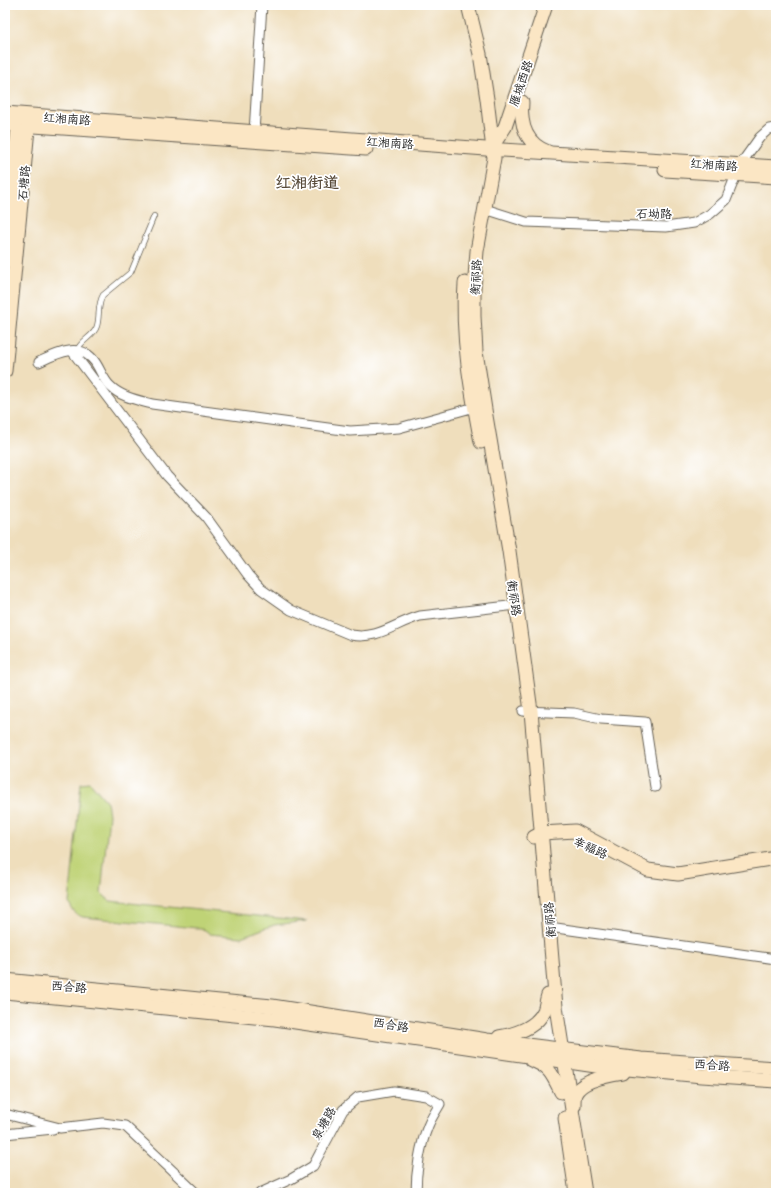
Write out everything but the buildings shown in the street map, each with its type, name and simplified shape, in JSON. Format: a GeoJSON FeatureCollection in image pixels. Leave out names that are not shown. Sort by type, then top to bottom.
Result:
{"type":"FeatureCollection","features":[{"type":"Feature","properties":{"kind":"main road","name":"衡祁路"},"geometry":{"type":"LineString","coordinates":[[464,5],[477,61],[486,132],[492,152],[468,250],[464,317],[466,353],[502,554],[513,605]]}},
{"type":"Feature","properties":{"kind":"main road","name":"衡祁路"},"geometry":{"type":"LineString","coordinates":[[468,5],[480,54],[487,99],[492,152],[477,251],[474,289],[476,352],[527,711],[549,927],[560,1055],[561,1092],[576,1193]]}},
{"type":"Feature","properties":{"kind":"main road","name":"雁城西路"},"geometry":{"type":"LineString","coordinates":[[492,152],[505,127],[546,5]]}},
{"type":"Feature","properties":{"kind":"main road","name":"雁城西路"},"geometry":{"type":"LineString","coordinates":[[492,152],[512,130],[553,5]]}},
{"type":"Feature","properties":{"kind":"main road"},"geometry":{"type":"LineString","coordinates":[[522,102],[522,120],[527,135],[531,142],[537,147],[551,154]]}},
{"type":"Feature","properties":{"kind":"main road","name":"红湘南路"},"geometry":{"type":"LineString","coordinates":[[5,113],[20,121],[492,152],[738,170],[776,168]]}},
{"type":"Feature","properties":{"kind":"main road","name":"红湘南路"},"geometry":{"type":"LineString","coordinates":[[20,121],[254,132],[492,152],[551,154],[738,170],[776,177]]}},
{"type":"Feature","properties":{"kind":"main road","name":"石塘路"},"geometry":{"type":"LineString","coordinates":[[5,262],[20,121]]}},
{"type":"Feature","properties":{"kind":"main road","name":"石塘路"},"geometry":{"type":"LineString","coordinates":[[5,371],[20,121]]}},
{"type":"Feature","properties":{"kind":"main road","name":"幸福路"},"geometry":{"type":"LineString","coordinates":[[540,836],[575,831],[648,870],[678,874],[776,858]]}},
{"type":"Feature","properties":{"kind":"main road","name":"衡祁路"},"geometry":{"type":"LineString","coordinates":[[540,836],[548,995],[573,1112],[586,1193]]}},
{"type":"Feature","properties":{"kind":"main road","name":"幸福路"},"geometry":{"type":"LineString","coordinates":[[540,836],[575,837],[646,875],[677,878],[776,863]]}},
{"type":"Feature","properties":{"kind":"main road","name":"西合路"},"geometry":{"type":"LineString","coordinates":[[5,980],[272,1006],[487,1040],[640,1070],[710,1077],[776,1081]]}},
{"type":"Feature","properties":{"kind":"main road","name":"西合路"},"geometry":{"type":"LineString","coordinates":[[5,992],[275,1019],[514,1054],[598,1054],[641,1060],[776,1068]]}},
{"type":"Feature","properties":{"kind":"main road"},"geometry":{"type":"LineString","coordinates":[[487,1040],[513,1035],[524,1030],[537,1020],[544,1011],[548,995]]}},
{"type":"Feature","properties":{"kind":"main road"},"geometry":{"type":"LineString","coordinates":[[556,1007],[566,1039],[574,1045],[598,1054]]}},
{"type":"Feature","properties":{"kind":"main road"},"geometry":{"type":"LineString","coordinates":[[514,1054],[542,1064],[552,1073],[561,1092]]}},
{"type":"Feature","properties":{"kind":"main road"},"geometry":{"type":"LineString","coordinates":[[573,1112],[576,1093],[581,1086],[609,1076],[640,1070]]}},
{"type":"Feature","properties":{"kind":"street"},"geometry":{"type":"LineString","coordinates":[[254,132],[262,5]]}},
{"type":"Feature","properties":{"kind":"street","name":"石坳路"},"geometry":{"type":"LineString","coordinates":[[484,209],[526,222],[666,227],[694,223],[710,214],[726,200],[738,170],[760,137],[769,130],[776,128]]}},
{"type":"Feature","properties":{"kind":"street"},"geometry":{"type":"LineString","coordinates":[[74,351],[168,476],[206,516],[248,575],[261,589],[291,610],[351,635],[361,637],[384,632],[410,619],[420,616],[513,605]]}},
{"type":"Feature","properties":{"kind":"street"},"geometry":{"type":"LineString","coordinates":[[39,362],[62,352],[74,351],[89,355],[95,361],[109,385],[120,394],[131,398],[152,404],[350,431],[400,428],[475,407]]}},
{"type":"Feature","properties":{"kind":"street"},"geometry":{"type":"LineString","coordinates":[[527,711],[574,714],[601,719],[645,722],[655,786]]}},
{"type":"Feature","properties":{"kind":"street"},"geometry":{"type":"LineString","coordinates":[[549,927],[776,959]]}},
{"type":"Feature","properties":{"kind":"street","name":"泉塘路"},"geometry":{"type":"LineString","coordinates":[[260,1193],[291,1179],[313,1166],[343,1110],[358,1097],[394,1091],[426,1096],[440,1104],[428,1125],[416,1180],[416,1193]]}},
{"type":"Feature","properties":{"kind":"street"},"geometry":{"type":"LineString","coordinates":[[5,1114],[60,1128]]}},
{"type":"Feature","properties":{"kind":"street"},"geometry":{"type":"LineString","coordinates":[[5,1134],[103,1123],[125,1126],[196,1193]]}},
{"type":"Feature","properties":{"kind":"lane"},"geometry":{"type":"LineString","coordinates":[[74,351],[78,345],[97,327],[98,306],[103,295],[131,272],[154,216]]}},
{"type":"Feature","properties":{"kind":"green space"},"geometry":{"type":"Polygon","coordinates":[[[90,782],[107,802],[109,815],[101,893],[110,901],[307,921],[274,925],[241,937],[210,934],[205,930],[197,928],[83,917],[76,914],[69,903],[81,783],[90,782]]]}},
{"type":"Feature","properties":{"kind":"district","name":"红湘街道"},"geometry":{"type":"Point","coordinates":[307,181]}}]}
